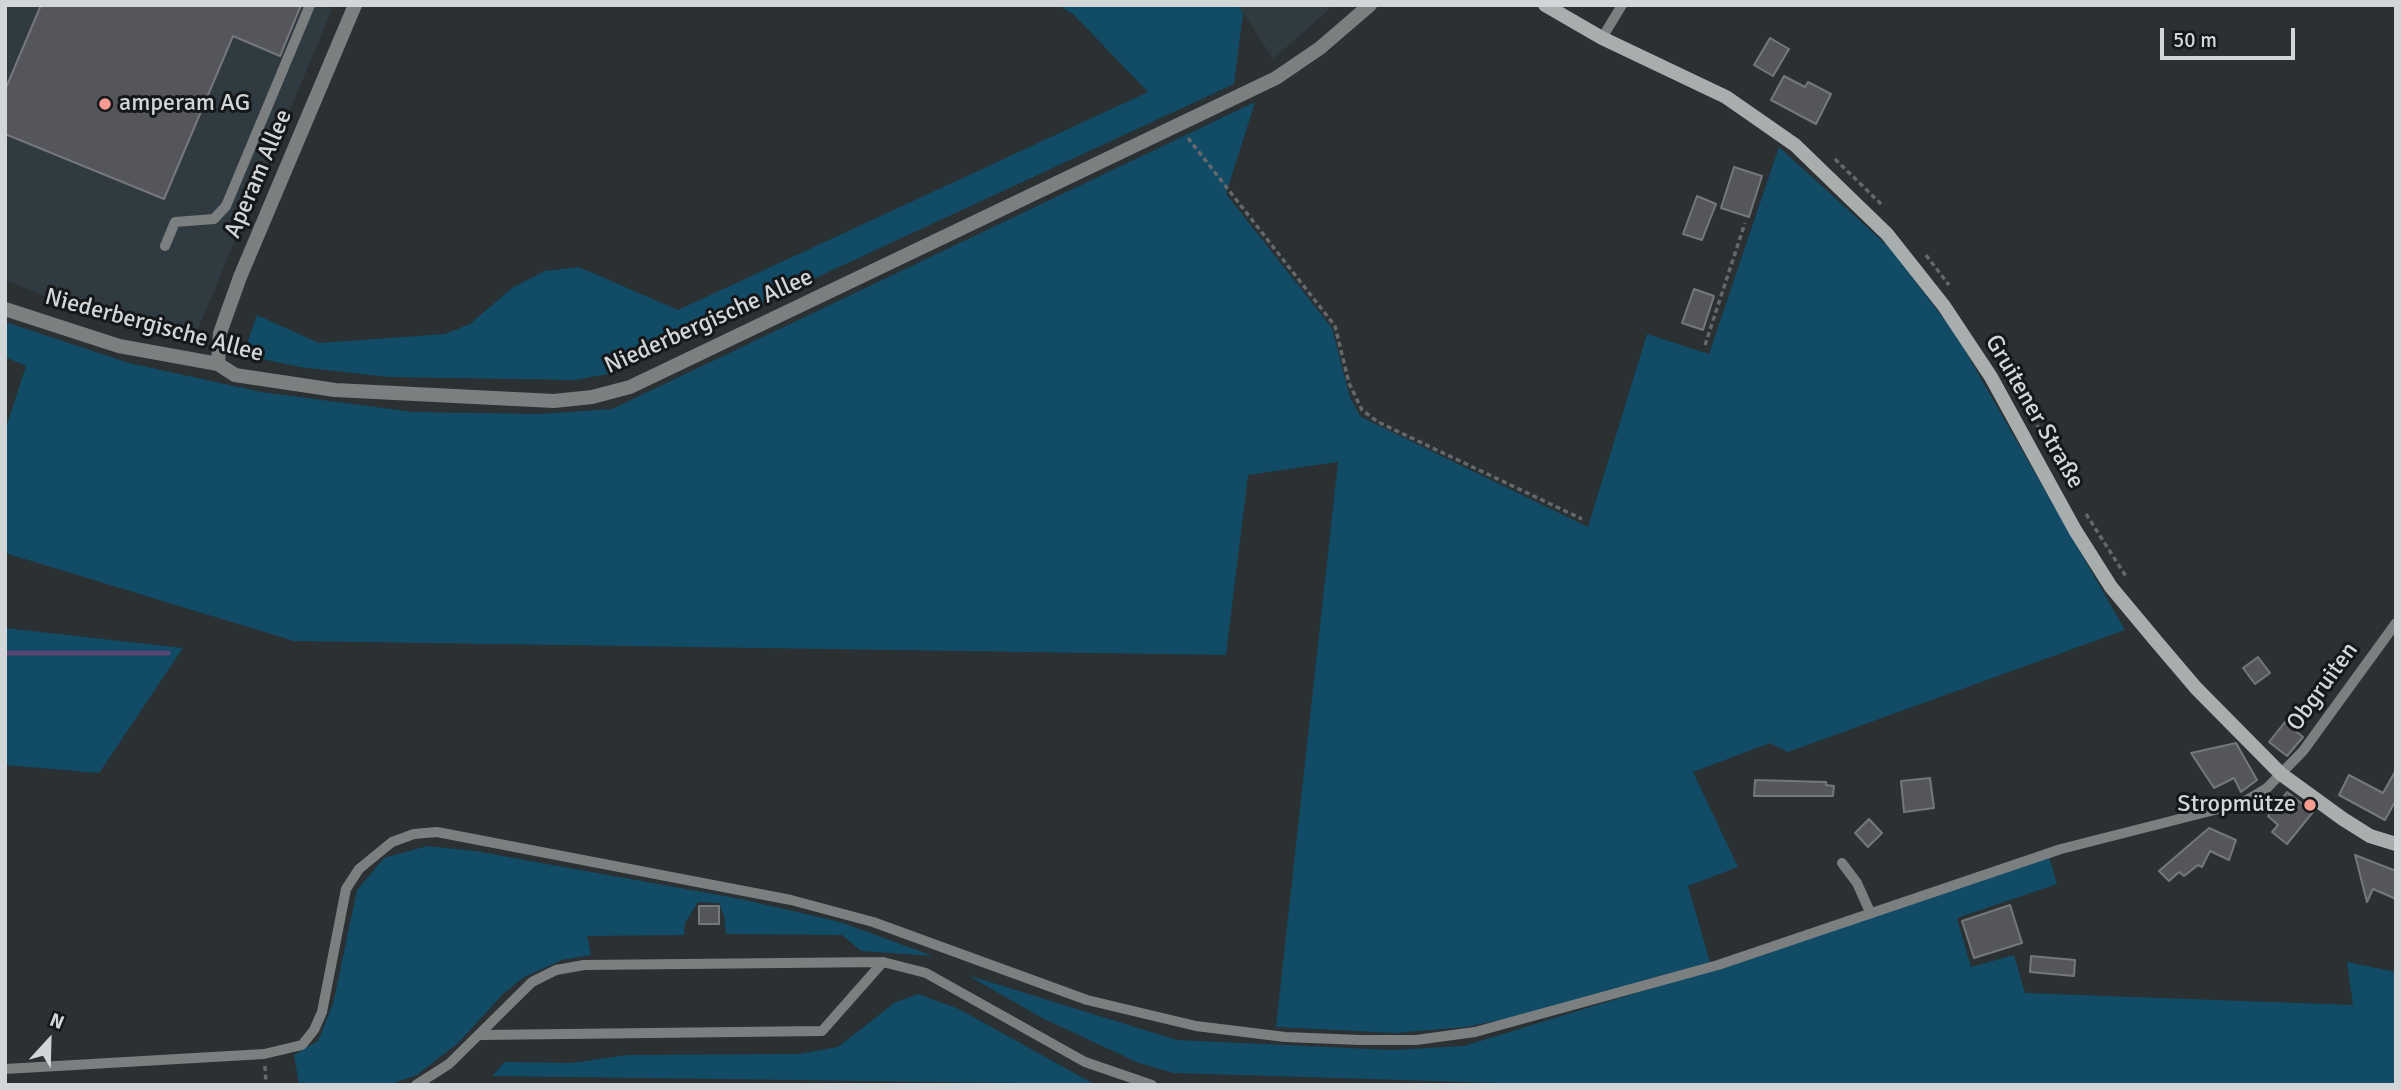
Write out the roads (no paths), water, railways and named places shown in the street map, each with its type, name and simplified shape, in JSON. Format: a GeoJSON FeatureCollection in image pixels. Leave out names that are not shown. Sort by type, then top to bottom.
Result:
{"type":"FeatureCollection","features":[{"type":"Feature","properties":{"kind":"main road","name":"Gruitener Straße"},"geometry":{"type":"LineString","coordinates":[[1545,5],[1602,38],[1736,104],[1795,145],[1887,234],[1944,306],[1991,377],[2075,530],[2111,587],[2196,688],[2281,774],[2370,836],[2396,844]]}},
{"type":"Feature","properties":{"kind":"street","name":"Aperam Allee"},"geometry":{"type":"LineString","coordinates":[[218,364],[220,333],[240,278],[355,5]]}},
{"type":"Feature","properties":{"kind":"street","name":"Niederbergische Allee"},"geometry":{"type":"LineString","coordinates":[[5,309],[119,346],[218,364],[235,375],[375,394],[554,401],[592,397],[630,387],[1178,125],[1299,64],[1370,5]]}},
{"type":"Feature","properties":{"kind":"lane"},"geometry":{"type":"LineString","coordinates":[[165,246],[175,222],[214,219],[226,206],[310,5]]}},
{"type":"Feature","properties":{"kind":"lane"},"geometry":{"type":"LineString","coordinates":[[1602,38],[1622,5]]}},
{"type":"Feature","properties":{"kind":"lane","name":"Obgruiten"},"geometry":{"type":"LineString","coordinates":[[5,1069],[264,1054],[302,1045],[314,1030],[322,1012],[346,888],[374,853],[392,842],[414,834],[437,832],[791,900],[873,922],[1042,985],[1127,1011],[1196,1026],[1285,1037],[1416,1040],[1475,1032],[1718,965],[2061,849],[2242,803],[2267,788],[2302,751],[2396,623]]}},
{"type":"Feature","properties":{"kind":"lane"},"geometry":{"type":"LineString","coordinates":[[1842,863],[1857,883],[1870,912]]}},
{"type":"Feature","properties":{"kind":"lane"},"geometry":{"type":"LineString","coordinates":[[480,1035],[822,1031],[883,962]]}},
{"type":"Feature","properties":{"kind":"lane"},"geometry":{"type":"LineString","coordinates":[[416,1085],[449,1064],[532,982],[556,970],[584,965],[883,962],[926,973],[1085,1062],[1152,1085]]}},
{"type":"Feature","properties":{"kind":"waterway"},"geometry":{"type":"LineString","coordinates":[[5,653],[168,653]]}},
{"type":"Feature","properties":{"kind":"place","name":"amperam AG"},"geometry":{"type":"Point","coordinates":[105,104]}},
{"type":"Feature","properties":{"kind":"place","name":"Stropmütze"},"geometry":{"type":"Point","coordinates":[2310,805]}}]}
